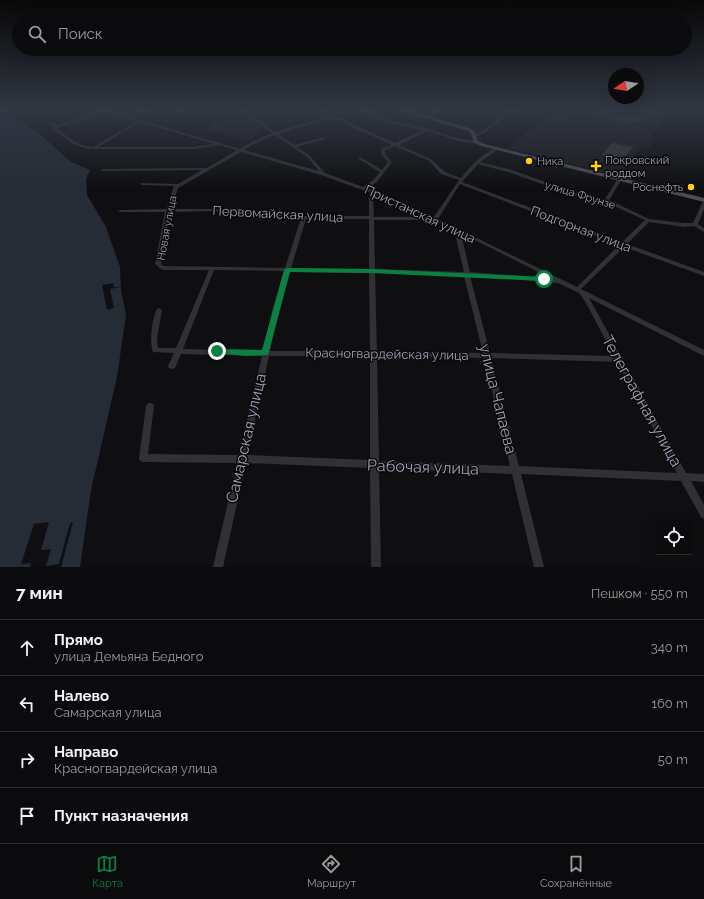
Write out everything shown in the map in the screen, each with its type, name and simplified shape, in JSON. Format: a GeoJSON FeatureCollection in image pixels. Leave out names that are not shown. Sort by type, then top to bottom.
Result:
{"type":"FeatureCollection","features":[{"type":"Feature","properties":{"kind":"main road"},"geometry":{"type":"LineString","coordinates":[[474,136],[476,142],[704,202]]}},
{"type":"Feature","properties":{"kind":"street"},"geometry":{"type":"LineString","coordinates":[[65,135],[81,146],[95,147],[193,148],[220,144]]}},
{"type":"Feature","properties":{"kind":"street"},"geometry":{"type":"LineString","coordinates":[[95,147],[115,135]]}},
{"type":"Feature","properties":{"kind":"street","name":"Пристанская улица"},"geometry":{"type":"LineString","coordinates":[[190,135],[323,174],[376,192],[464,233],[704,353]]}},
{"type":"Feature","properties":{"kind":"street","name":"Новая улица"},"geometry":{"type":"LineString","coordinates":[[212,269],[163,268],[158,264],[168,210],[174,189],[178,185],[241,150],[271,135]]}},
{"type":"Feature","properties":{"kind":"street"},"geometry":{"type":"LineString","coordinates":[[280,135],[308,156],[323,174]]}},
{"type":"Feature","properties":{"kind":"street","name":"Подгорная улица"},"geometry":{"type":"LineString","coordinates":[[374,135],[430,160],[442,174],[624,245],[704,274]]}},
{"type":"Feature","properties":{"kind":"street"},"geometry":{"type":"LineString","coordinates":[[365,188],[375,181],[390,162],[383,154],[383,148],[395,145],[415,135]]}},
{"type":"Feature","properties":{"kind":"street"},"geometry":{"type":"LineString","coordinates":[[445,135],[464,141],[476,142]]}},
{"type":"Feature","properties":{"kind":"street"},"geometry":{"type":"LineString","coordinates":[[295,146],[324,138]]}},
{"type":"Feature","properties":{"kind":"street"},"geometry":{"type":"LineString","coordinates":[[435,219],[460,180],[478,164],[485,155],[498,148]]}},
{"type":"Feature","properties":{"kind":"street"},"geometry":{"type":"LineString","coordinates":[[359,158],[382,172]]}},
{"type":"Feature","properties":{"kind":"street","name":"улица Фрунзе"},"geometry":{"type":"LineString","coordinates":[[478,164],[510,171],[574,194],[606,201],[648,220],[684,225],[695,224]]}},
{"type":"Feature","properties":{"kind":"street"},"geometry":{"type":"LineString","coordinates":[[103,170],[209,168]]}},
{"type":"Feature","properties":{"kind":"street"},"geometry":{"type":"LineString","coordinates":[[606,201],[620,179]]}},
{"type":"Feature","properties":{"kind":"street"},"geometry":{"type":"LineString","coordinates":[[143,184],[178,185]]}},
{"type":"Feature","properties":{"kind":"street"},"geometry":{"type":"LineString","coordinates":[[376,192],[370,195],[376,567]]}},
{"type":"Feature","properties":{"kind":"street"},"geometry":{"type":"LineString","coordinates":[[704,202],[695,224],[704,230]]}},
{"type":"Feature","properties":{"kind":"street","name":"Первомайская улица"},"geometry":{"type":"LineString","coordinates":[[120,211],[214,210],[304,217],[435,219]]}},
{"type":"Feature","properties":{"kind":"street","name":"Самарская улица"},"geometry":{"type":"LineString","coordinates":[[218,567],[266,353],[287,270],[304,217]]}},
{"type":"Feature","properties":{"kind":"street"},"geometry":{"type":"LineString","coordinates":[[578,289],[648,220]]}},
{"type":"Feature","properties":{"kind":"street","name":"улица Чапаева"},"geometry":{"type":"LineString","coordinates":[[464,233],[459,238],[467,274],[539,567]]}},
{"type":"Feature","properties":{"kind":"street"},"geometry":{"type":"LineString","coordinates":[[172,366],[212,269],[467,274],[561,281]]}},
{"type":"Feature","properties":{"kind":"street","name":"Телеграфная улица"},"geometry":{"type":"LineString","coordinates":[[578,289],[589,302],[618,359],[704,514]]}},
{"type":"Feature","properties":{"kind":"street","name":"Красногвардейская улица"},"geometry":{"type":"LineString","coordinates":[[159,310],[154,338],[155,350],[266,353],[372,353],[618,359]]}},
{"type":"Feature","properties":{"kind":"street","name":"Рабочая улица"},"geometry":{"type":"LineString","coordinates":[[150,406],[142,458],[242,459],[704,478]]}},
{"type":"Feature","properties":{"kind":"shaded area"},"geometry":{"type":"Polygon","coordinates":[[[0,135],[41,135],[71,162],[90,170],[86,179],[87,195],[106,227],[120,267],[121,290],[126,315],[117,377],[91,490],[80,567],[0,567],[0,135]]]}},
{"type":"Feature","properties":{"kind":"shaded area"},"geometry":{"type":"Polygon","coordinates":[[[228,135],[255,135],[251,142],[228,135]]]}},
{"type":"Feature","properties":{"kind":"shaded area"},"geometry":{"type":"Polygon","coordinates":[[[523,135],[652,135],[651,137],[654,140],[648,149],[641,147],[618,177],[507,148],[523,135]]]}},
{"type":"Feature","properties":{"kind":"pier"},"geometry":{"type":"Polygon","coordinates":[[[113,283],[114,287],[121,287],[110,289],[114,308],[107,310],[102,285],[113,283]]]}},
{"type":"Feature","properties":{"kind":"pier"},"geometry":{"type":"Polygon","coordinates":[[[49,522],[41,550],[51,549],[46,566],[59,564],[70,523],[73,522],[61,567],[30,567],[31,563],[21,564],[34,524],[49,522]]]}},
{"type":"Feature","properties":{"kind":"building"},"geometry":{"type":"Polygon","coordinates":[[[613,142],[633,147],[622,160],[602,155],[613,142]]]}},
{"type":"Feature","properties":{"kind":"place","name":"Ника"},"geometry":{"type":"Point","coordinates":[529,161]}},
{"type":"Feature","properties":{"kind":"place","name":"Покровский роддом"},"geometry":{"type":"Point","coordinates":[596,166]}},
{"type":"Feature","properties":{"kind":"place","name":"Роснефть"},"geometry":{"type":"Point","coordinates":[691,187]}},
{"type":"Feature","properties":{"kind":"route"},"geometry":{"type":"LineString","coordinates":[[217,351],[246,354],[266,353],[276,308],[287,270],[467,274],[544,279]]}}]}
